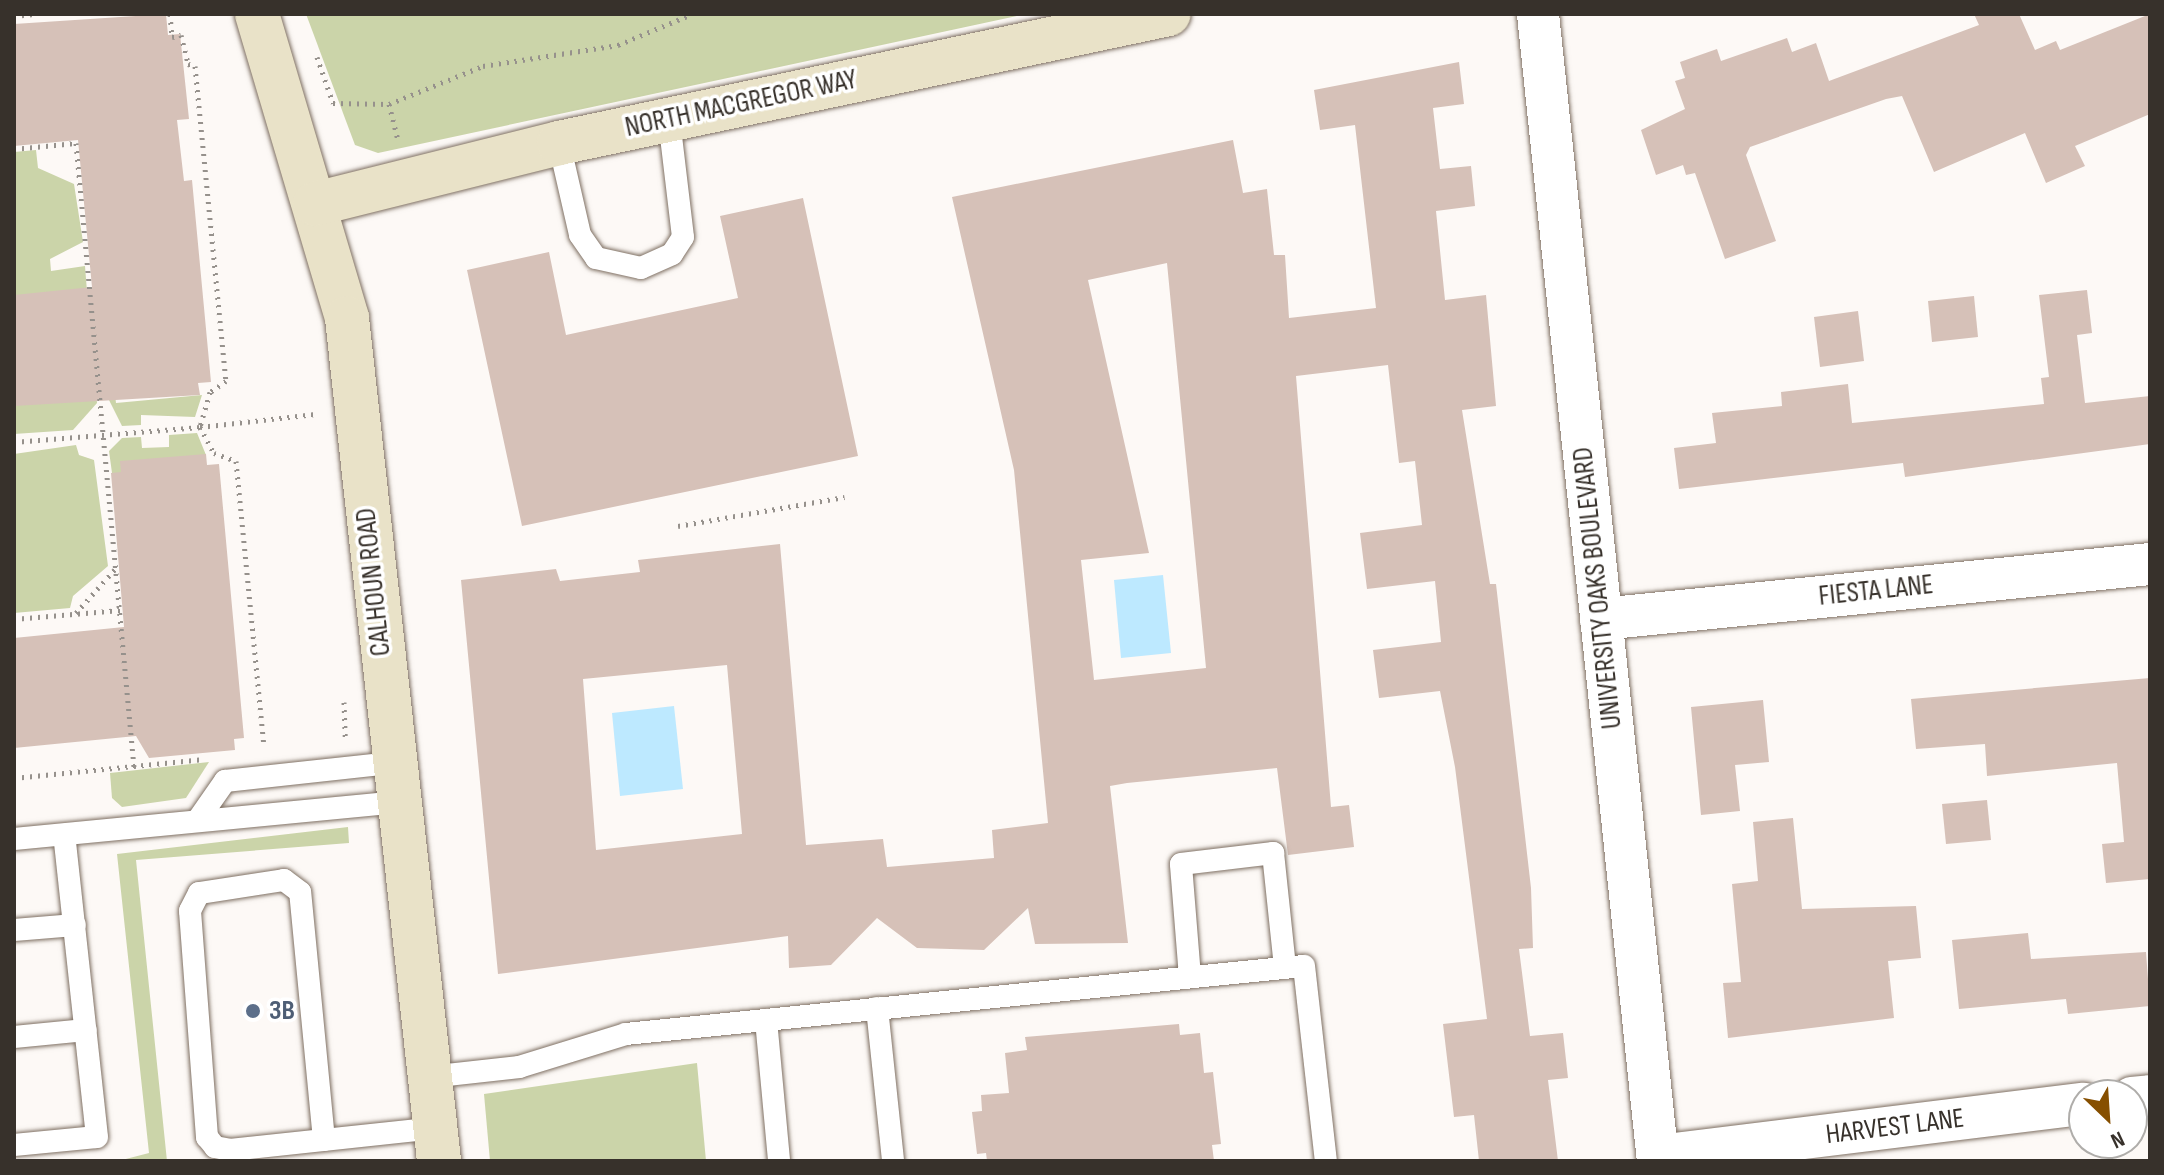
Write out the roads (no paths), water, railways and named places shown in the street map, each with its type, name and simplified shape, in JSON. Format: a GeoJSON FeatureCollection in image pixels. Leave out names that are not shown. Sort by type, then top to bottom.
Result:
{"type":"FeatureCollection","features":[{"type":"Feature","properties":{"kind":"street","name":"CALHOUN ROAD"},"geometry":{"type":"LineString","coordinates":[[257,14],[347,318],[394,782],[437,1144]]}},
{"type":"Feature","properties":{"kind":"street","name":"NORTH MACGREGOR WAY"},"geometry":{"type":"LineString","coordinates":[[315,204],[559,143],[1169,14]]}},
{"type":"Feature","properties":{"kind":"street","name":"UNIVERSITY OAKS BOULEVARD"},"geometry":{"type":"LineString","coordinates":[[1538,14],[1658,1158]]}},
{"type":"Feature","properties":{"kind":"street","name":"FIESTA LANE"},"geometry":{"type":"LineString","coordinates":[[1601,619],[2150,564]]}},
{"type":"Feature","properties":{"kind":"street","name":"HARVEST LANE"},"geometry":{"type":"LineString","coordinates":[[1658,1158],[2068,1106]]}},
{"type":"Feature","properties":{"kind":"lane"},"geometry":{"type":"LineString","coordinates":[[559,143],[580,235],[596,258],[641,268],[672,254],[683,237],[669,119]]}},
{"type":"Feature","properties":{"kind":"lane"},"geometry":{"type":"LineString","coordinates":[[197,821],[225,781],[394,782]]}},
{"type":"Feature","properties":{"kind":"lane"},"geometry":{"type":"LineString","coordinates":[[14,839],[197,821],[394,782]]}},
{"type":"Feature","properties":{"kind":"lane"},"geometry":{"type":"LineString","coordinates":[[14,1145],[97,1137],[64,835]]}},
{"type":"Feature","properties":{"kind":"lane"},"geometry":{"type":"LineString","coordinates":[[1190,977],[1181,864],[1273,853],[1285,967]]}},
{"type":"Feature","properties":{"kind":"lane"},"geometry":{"type":"LineString","coordinates":[[324,1140],[300,892],[284,880],[199,893],[190,911],[207,1137],[230,1150],[324,1140],[437,1144]]}},
{"type":"Feature","properties":{"kind":"lane"},"geometry":{"type":"LineString","coordinates":[[14,930],[75,925]]}},
{"type":"Feature","properties":{"kind":"lane"},"geometry":{"type":"LineString","coordinates":[[429,1077],[519,1067],[626,1034],[1304,966],[1326,1161]]}},
{"type":"Feature","properties":{"kind":"lane"},"geometry":{"type":"LineString","coordinates":[[877,1008],[893,1161]]}},
{"type":"Feature","properties":{"kind":"lane"},"geometry":{"type":"LineString","coordinates":[[766,1020],[779,1161]]}},
{"type":"Feature","properties":{"kind":"lane"},"geometry":{"type":"LineString","coordinates":[[14,1037],[86,1030]]}},
{"type":"Feature","properties":{"kind":"water"},"geometry":{"type":"Polygon","coordinates":[[[1163,575],[1171,653],[1121,658],[1114,580],[1163,575]]]}},
{"type":"Feature","properties":{"kind":"water"},"geometry":{"type":"Polygon","coordinates":[[[674,706],[683,789],[620,796],[612,713],[674,706]]]}},
{"type":"Feature","properties":{"kind":"place","name":"3B"},"geometry":{"type":"Point","coordinates":[253,1011]}}]}
